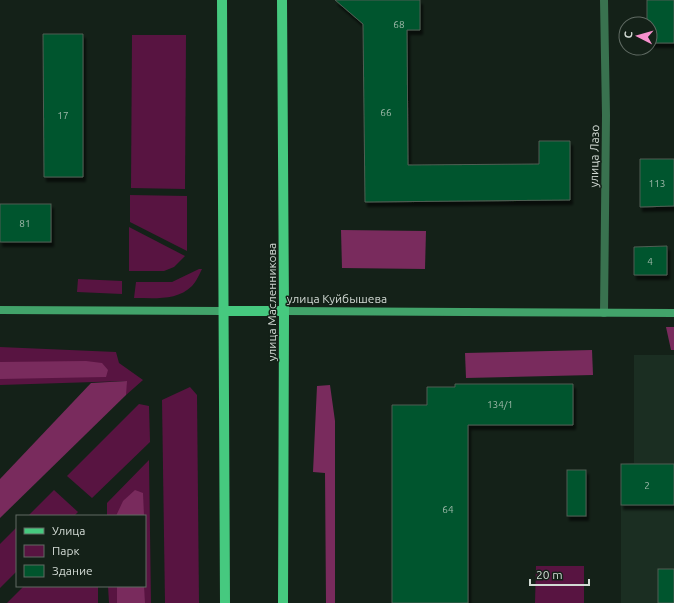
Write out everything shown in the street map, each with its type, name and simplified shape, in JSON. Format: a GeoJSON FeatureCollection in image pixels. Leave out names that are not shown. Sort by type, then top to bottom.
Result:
{"type":"FeatureCollection","features":[{"type":"Feature","properties":{"kind":"main road"},"geometry":{"type":"LineString","coordinates":[[222,0],[225,603]]}},
{"type":"Feature","properties":{"kind":"main road","name":"улица Масленникова"},"geometry":{"type":"LineString","coordinates":[[282,0],[284,310],[283,603]]}},
{"type":"Feature","properties":{"kind":"main road","name":"улица Куйбышева"},"geometry":{"type":"LineString","coordinates":[[0,310],[284,310],[674,313]]}},
{"type":"Feature","properties":{"kind":"street","name":"улица Лазо"},"geometry":{"type":"LineString","coordinates":[[604,0],[606,115],[604,313]]}},
{"type":"Feature","properties":{"kind":"shaded area"},"geometry":{"type":"Polygon","coordinates":[[[341,230],[426,231],[425,269],[342,268],[341,230]]]}},
{"type":"Feature","properties":{"kind":"shaded area"},"geometry":{"type":"Polygon","coordinates":[[[666,327],[674,327],[674,350],[671,350],[666,327]]]}},
{"type":"Feature","properties":{"kind":"shaded area"},"geometry":{"type":"Polygon","coordinates":[[[592,350],[593,375],[466,378],[465,353],[592,350]]]}},
{"type":"Feature","properties":{"kind":"shaded area"},"geometry":{"type":"Polygon","coordinates":[[[634,355],[674,355],[674,603],[621,603],[621,464],[634,463],[634,355]]]}},
{"type":"Feature","properties":{"kind":"shaded area"},"geometry":{"type":"Polygon","coordinates":[[[86,361],[102,363],[108,370],[106,377],[0,379],[0,362],[86,361]]]}},
{"type":"Feature","properties":{"kind":"shaded area"},"geometry":{"type":"Polygon","coordinates":[[[127,381],[126,395],[0,518],[0,479],[91,383],[127,381]]]}},
{"type":"Feature","properties":{"kind":"shaded area"},"geometry":{"type":"Polygon","coordinates":[[[330,385],[335,421],[335,603],[326,603],[325,473],[313,472],[317,386],[330,385]]]}},
{"type":"Feature","properties":{"kind":"shaded area"},"geometry":{"type":"Polygon","coordinates":[[[135,490],[143,493],[144,515],[116,515],[123,501],[135,490]]]}},
{"type":"Feature","properties":{"kind":"shaded area"},"geometry":{"type":"Polygon","coordinates":[[[117,587],[144,587],[145,603],[117,603],[117,587]]]}},
{"type":"Feature","properties":{"kind":"green space"},"geometry":{"type":"Polygon","coordinates":[[[132,35],[186,35],[185,189],[131,188],[132,35]]]}},
{"type":"Feature","properties":{"kind":"green space"},"geometry":{"type":"Polygon","coordinates":[[[130,195],[187,196],[187,251],[130,222],[130,195]]]}},
{"type":"Feature","properties":{"kind":"green space"},"geometry":{"type":"Polygon","coordinates":[[[129,227],[185,256],[174,267],[164,271],[129,271],[129,227]]]}},
{"type":"Feature","properties":{"kind":"green space"},"geometry":{"type":"Polygon","coordinates":[[[202,269],[193,284],[186,291],[165,298],[134,298],[136,282],[172,282],[202,269]]]}},
{"type":"Feature","properties":{"kind":"green space"},"geometry":{"type":"Polygon","coordinates":[[[78,279],[122,281],[122,294],[77,292],[78,279]]]}},
{"type":"Feature","properties":{"kind":"green space"},"geometry":{"type":"Polygon","coordinates":[[[0,347],[116,352],[119,363],[143,380],[126,395],[126,381],[0,385],[0,347]]]}},
{"type":"Feature","properties":{"kind":"green space"},"geometry":{"type":"Polygon","coordinates":[[[190,387],[197,395],[199,603],[165,603],[162,400],[190,387]]]}},
{"type":"Feature","properties":{"kind":"green space"},"geometry":{"type":"Polygon","coordinates":[[[139,404],[149,406],[150,442],[92,498],[67,476],[139,404]]]}},
{"type":"Feature","properties":{"kind":"green space"},"geometry":{"type":"Polygon","coordinates":[[[149,460],[151,603],[109,603],[108,587],[146,587],[146,515],[107,515],[107,503],[149,460]]]}},
{"type":"Feature","properties":{"kind":"green space"},"geometry":{"type":"Polygon","coordinates":[[[54,490],[78,512],[75,515],[29,515],[54,490]]]}},
{"type":"Feature","properties":{"kind":"green space"},"geometry":{"type":"Polygon","coordinates":[[[16,528],[16,572],[0,588],[0,544],[16,528]]]}},
{"type":"Feature","properties":{"kind":"green space"},"geometry":{"type":"Polygon","coordinates":[[[536,566],[584,566],[584,603],[535,603],[536,566]]]}},
{"type":"Feature","properties":{"kind":"green space"},"geometry":{"type":"Polygon","coordinates":[[[23,587],[98,587],[98,603],[7,603],[23,587]]]}},
{"type":"Feature","properties":{"kind":"building"},"geometry":{"type":"Polygon","coordinates":[[[335,0],[420,0],[420,30],[407,30],[408,165],[539,164],[539,141],[570,141],[570,200],[365,202],[363,24],[335,0]]]}},
{"type":"Feature","properties":{"kind":"building"},"geometry":{"type":"Polygon","coordinates":[[[647,0],[674,0],[674,43],[658,43],[658,16],[647,16],[647,0]]]}},
{"type":"Feature","properties":{"kind":"building"},"geometry":{"type":"Polygon","coordinates":[[[43,34],[83,34],[83,177],[44,177],[43,34]]]}},
{"type":"Feature","properties":{"kind":"building"},"geometry":{"type":"Polygon","coordinates":[[[640,159],[674,159],[674,206],[640,207],[640,159]]]}},
{"type":"Feature","properties":{"kind":"building"},"geometry":{"type":"Polygon","coordinates":[[[0,204],[51,204],[51,242],[0,242],[0,204]]]}},
{"type":"Feature","properties":{"kind":"building"},"geometry":{"type":"Polygon","coordinates":[[[667,246],[667,275],[634,275],[634,247],[667,246]]]}},
{"type":"Feature","properties":{"kind":"building"},"geometry":{"type":"Polygon","coordinates":[[[455,384],[573,384],[573,425],[468,425],[468,603],[392,603],[392,405],[427,405],[427,387],[455,387],[455,384]]]}},
{"type":"Feature","properties":{"kind":"building"},"geometry":{"type":"Polygon","coordinates":[[[621,464],[674,464],[674,505],[621,505],[621,464]]]}},
{"type":"Feature","properties":{"kind":"building"},"geometry":{"type":"Polygon","coordinates":[[[567,470],[586,470],[586,516],[567,516],[567,470]]]}},
{"type":"Feature","properties":{"kind":"building"},"geometry":{"type":"Polygon","coordinates":[[[658,569],[674,569],[674,603],[658,603],[658,569]]]}}]}
